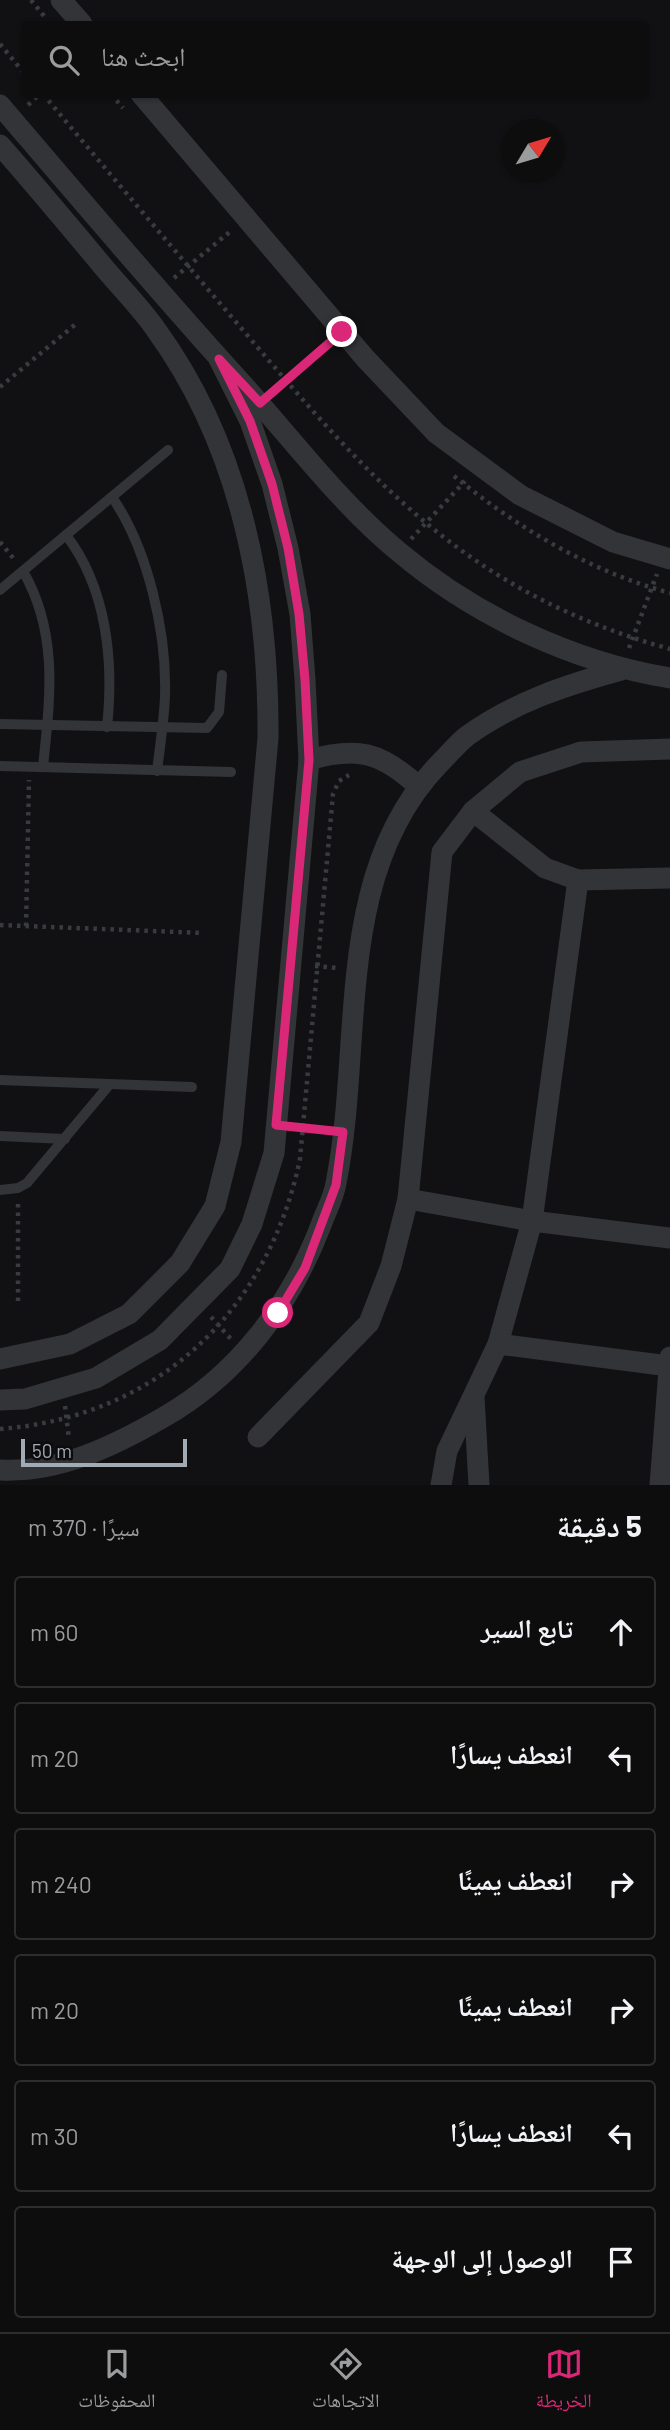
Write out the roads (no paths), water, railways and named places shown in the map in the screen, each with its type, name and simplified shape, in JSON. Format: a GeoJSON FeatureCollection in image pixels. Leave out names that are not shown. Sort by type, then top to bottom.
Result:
{"type":"FeatureCollection","features":[{"type":"Feature","properties":{"kind":"street"},"geometry":{"type":"LineString","coordinates":[[61,0],[79,21]]}},
{"type":"Feature","properties":{"kind":"street"},"geometry":{"type":"LineString","coordinates":[[144,98],[342,332],[436,433],[520,495],[613,542],[667,558]]}},
{"type":"Feature","properties":{"kind":"street"},"geometry":{"type":"LineString","coordinates":[[0,105],[351,507],[399,552],[487,611],[542,639],[621,670],[670,678]]}},
{"type":"Feature","properties":{"kind":"street"},"geometry":{"type":"LineString","coordinates":[[0,145],[158,331],[189,383],[215,439],[237,497],[261,604],[268,677],[268,738],[231,1142],[215,1206],[180,1263],[129,1314],[70,1343],[0,1359]]}},
{"type":"Feature","properties":{"kind":"street"},"geometry":{"type":"LineString","coordinates":[[37,187],[55,169]]}},
{"type":"Feature","properties":{"kind":"street"},"geometry":{"type":"LineString","coordinates":[[0,1401],[25,1399],[96,1378],[160,1340],[230,1269],[252,1224],[274,1153],[309,760],[299,614],[288,548],[272,484],[250,421],[219,359]]}},
{"type":"Feature","properties":{"kind":"street"},"geometry":{"type":"LineString","coordinates":[[0,1470],[28,1471],[113,1446],[190,1402],[244,1352],[278,1313],[305,1268],[336,1185],[365,908],[384,844],[418,786],[465,737],[522,701],[621,670]]}},
{"type":"Feature","properties":{"kind":"street"},"geometry":{"type":"LineString","coordinates":[[258,1437],[369,1323],[391,1266],[408,1199],[442,852],[472,811],[520,772],[581,752],[670,749]]}},
{"type":"Feature","properties":{"kind":"street"},"geometry":{"type":"LineString","coordinates":[[309,760],[338,751],[368,753],[396,765],[418,786]]}},
{"type":"Feature","properties":{"kind":"street"},"geometry":{"type":"LineString","coordinates":[[472,811],[545,868],[578,880],[670,878]]}},
{"type":"Feature","properties":{"kind":"street"},"geometry":{"type":"LineString","coordinates":[[441,1485],[447,1451],[498,1344],[532,1221],[578,880]]}},
{"type":"Feature","properties":{"kind":"street"},"geometry":{"type":"LineString","coordinates":[[408,1199],[532,1221],[670,1238]]}},
{"type":"Feature","properties":{"kind":"street"},"geometry":{"type":"LineString","coordinates":[[498,1344],[669,1366]]}},
{"type":"Feature","properties":{"kind":"street"},"geometry":{"type":"LineString","coordinates":[[660,1485],[670,1357]]}},
{"type":"Feature","properties":{"kind":"street"},"geometry":{"type":"LineString","coordinates":[[474,1395],[478,1485]]}},
{"type":"Feature","properties":{"kind":"lane"},"geometry":{"type":"LineString","coordinates":[[0,590],[168,450]]}},
{"type":"Feature","properties":{"kind":"lane"},"geometry":{"type":"LineString","coordinates":[[112,497],[138,542],[160,632],[165,686],[157,771]]}},
{"type":"Feature","properties":{"kind":"lane"},"geometry":{"type":"LineString","coordinates":[[66,535],[81,555],[101,611],[110,672],[107,727]]}},
{"type":"Feature","properties":{"kind":"lane"},"geometry":{"type":"LineString","coordinates":[[23,571],[36,594],[50,648],[51,676],[43,767]]}},
{"type":"Feature","properties":{"kind":"lane"},"geometry":{"type":"LineString","coordinates":[[0,724],[196,729],[215,721],[219,712],[222,676]]}},
{"type":"Feature","properties":{"kind":"lane"},"geometry":{"type":"LineString","coordinates":[[0,766],[231,772]]}},
{"type":"Feature","properties":{"kind":"lane"},"geometry":{"type":"LineString","coordinates":[[0,1080],[192,1087]]}},
{"type":"Feature","properties":{"kind":"lane"},"geometry":{"type":"LineString","coordinates":[[0,1190],[18,1188],[35,1175],[110,1084]]}},
{"type":"Feature","properties":{"kind":"lane"},"geometry":{"type":"LineString","coordinates":[[0,1136],[65,1139]]}}]}
